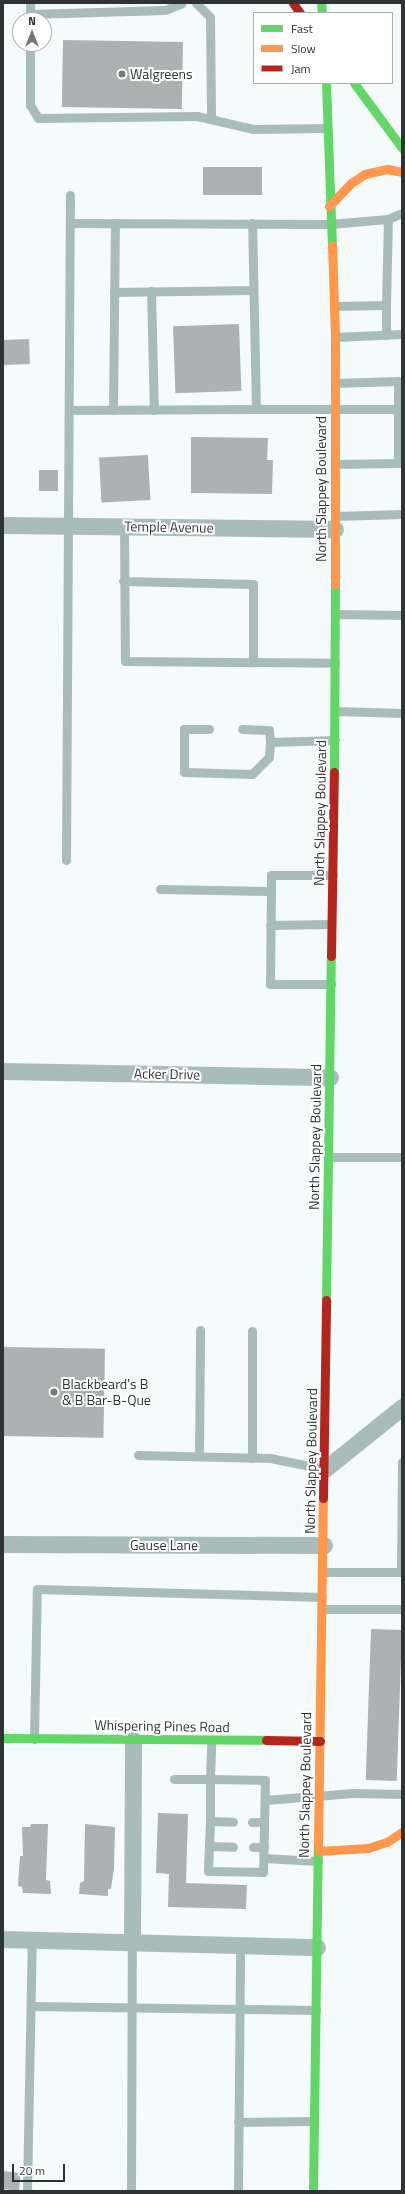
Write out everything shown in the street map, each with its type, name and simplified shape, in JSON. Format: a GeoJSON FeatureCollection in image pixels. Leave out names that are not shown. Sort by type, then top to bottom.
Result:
{"type":"FeatureCollection","features":[{"type":"Feature","properties":{"kind":"main road"},"geometry":{"type":"LineString","coordinates":[[293,3],[299,12]]}},
{"type":"Feature","properties":{"kind":"main road","name":"North Slappey Boulevard"},"geometry":{"type":"LineString","coordinates":[[313,2191],[322,1609],[324,1572],[335,740],[335,337],[329,206],[326,84]]}},
{"type":"Feature","properties":{"kind":"main road"},"geometry":{"type":"LineString","coordinates":[[355,84],[402,148]]}},
{"type":"Feature","properties":{"kind":"main road"},"geometry":{"type":"LineString","coordinates":[[329,206],[351,182],[365,174],[387,169],[402,172]]}},
{"type":"Feature","properties":{"kind":"main road","name":"Whispering Pines Road"},"geometry":{"type":"LineString","coordinates":[[3,1738],[320,1741]]}},
{"type":"Feature","properties":{"kind":"main road"},"geometry":{"type":"LineString","coordinates":[[318,1851],[368,1848],[387,1842],[402,1832]]}},
{"type":"Feature","properties":{"kind":"street","name":"Temple Avenue"},"geometry":{"type":"LineString","coordinates":[[3,525],[124,526],[335,523]]}},
{"type":"Feature","properties":{"kind":"street","name":"Acker Drive"},"geometry":{"type":"LineString","coordinates":[[3,1071],[330,1077]]}},
{"type":"Feature","properties":{"kind":"street"},"geometry":{"type":"LineString","coordinates":[[325,1469],[402,1407]]}},
{"type":"Feature","properties":{"kind":"street","name":"Gause Lane"},"geometry":{"type":"LineString","coordinates":[[3,1544],[324,1545]]}},
{"type":"Feature","properties":{"kind":"street"},"geometry":{"type":"LineString","coordinates":[[132,1942],[133,1740]]}},
{"type":"Feature","properties":{"kind":"street"},"geometry":{"type":"LineString","coordinates":[[3,1940],[317,1947]]}},
{"type":"Feature","properties":{"kind":"lane"},"geometry":{"type":"LineString","coordinates":[[52,16],[165,10],[182,3]]}},
{"type":"Feature","properties":{"kind":"lane"},"geometry":{"type":"LineString","coordinates":[[196,3],[210,17],[211,119]]}},
{"type":"Feature","properties":{"kind":"lane"},"geometry":{"type":"LineString","coordinates":[[30,52],[30,105],[38,118],[197,116],[252,129],[327,128]]}},
{"type":"Feature","properties":{"kind":"lane"},"geometry":{"type":"LineString","coordinates":[[66,860],[70,195]]}},
{"type":"Feature","properties":{"kind":"lane"},"geometry":{"type":"LineString","coordinates":[[70,223],[330,224],[388,219],[402,213]]}},
{"type":"Feature","properties":{"kind":"lane"},"geometry":{"type":"LineString","coordinates":[[386,335],[388,219]]}},
{"type":"Feature","properties":{"kind":"lane"},"geometry":{"type":"LineString","coordinates":[[113,410],[115,223]]}},
{"type":"Feature","properties":{"kind":"lane"},"geometry":{"type":"LineString","coordinates":[[252,223],[256,409]]}},
{"type":"Feature","properties":{"kind":"lane"},"geometry":{"type":"LineString","coordinates":[[114,292],[253,290]]}},
{"type":"Feature","properties":{"kind":"lane"},"geometry":{"type":"LineString","coordinates":[[151,292],[154,410]]}},
{"type":"Feature","properties":{"kind":"lane"},"geometry":{"type":"LineString","coordinates":[[334,306],[386,305]]}},
{"type":"Feature","properties":{"kind":"lane"},"geometry":{"type":"LineString","coordinates":[[335,337],[402,334]]}},
{"type":"Feature","properties":{"kind":"lane"},"geometry":{"type":"LineString","coordinates":[[335,383],[400,380],[398,409],[398,463],[335,464]]}},
{"type":"Feature","properties":{"kind":"lane"},"geometry":{"type":"LineString","coordinates":[[69,410],[398,409]]}},
{"type":"Feature","properties":{"kind":"lane"},"geometry":{"type":"LineString","coordinates":[[335,523],[402,514]]}},
{"type":"Feature","properties":{"kind":"lane"},"geometry":{"type":"LineString","coordinates":[[124,526],[125,661],[335,663]]}},
{"type":"Feature","properties":{"kind":"lane"},"geometry":{"type":"LineString","coordinates":[[124,581],[253,584],[253,662]]}},
{"type":"Feature","properties":{"kind":"lane"},"geometry":{"type":"LineString","coordinates":[[335,614],[402,615]]}},
{"type":"Feature","properties":{"kind":"lane"},"geometry":{"type":"LineString","coordinates":[[335,711],[402,714]]}},
{"type":"Feature","properties":{"kind":"lane"},"geometry":{"type":"LineString","coordinates":[[209,729],[184,730],[184,772],[252,774],[269,757],[269,730],[242,730]]}},
{"type":"Feature","properties":{"kind":"lane"},"geometry":{"type":"LineString","coordinates":[[270,742],[335,740]]}},
{"type":"Feature","properties":{"kind":"lane"},"geometry":{"type":"LineString","coordinates":[[331,984],[270,984],[270,924],[271,875],[333,875]]}},
{"type":"Feature","properties":{"kind":"lane"},"geometry":{"type":"LineString","coordinates":[[160,889],[271,891]]}},
{"type":"Feature","properties":{"kind":"lane"},"geometry":{"type":"LineString","coordinates":[[270,924],[332,924]]}},
{"type":"Feature","properties":{"kind":"lane"},"geometry":{"type":"LineString","coordinates":[[329,1157],[402,1157]]}},
{"type":"Feature","properties":{"kind":"lane"},"geometry":{"type":"LineString","coordinates":[[199,1456],[200,1330]]}},
{"type":"Feature","properties":{"kind":"lane"},"geometry":{"type":"LineString","coordinates":[[252,1331],[252,1458]]}},
{"type":"Feature","properties":{"kind":"lane"},"geometry":{"type":"LineString","coordinates":[[138,1455],[270,1458],[325,1469]]}},
{"type":"Feature","properties":{"kind":"lane"},"geometry":{"type":"LineString","coordinates":[[324,1572],[401,1572],[402,1462]]}},
{"type":"Feature","properties":{"kind":"lane"},"geometry":{"type":"LineString","coordinates":[[34,1739],[37,1589],[323,1597]]}},
{"type":"Feature","properties":{"kind":"lane"},"geometry":{"type":"LineString","coordinates":[[322,1609],[402,1610]]}},
{"type":"Feature","properties":{"kind":"lane"},"geometry":{"type":"LineString","coordinates":[[174,1779],[210,1779],[265,1780],[263,1872],[208,1871],[210,1821],[210,1779],[211,1741]]}},
{"type":"Feature","properties":{"kind":"lane"},"geometry":{"type":"LineString","coordinates":[[265,1800],[353,1793],[402,1794]]}},
{"type":"Feature","properties":{"kind":"lane"},"geometry":{"type":"LineString","coordinates":[[210,1821],[233,1822]]}},
{"type":"Feature","properties":{"kind":"lane"},"geometry":{"type":"LineString","coordinates":[[252,1822],[264,1822]]}},
{"type":"Feature","properties":{"kind":"lane"},"geometry":{"type":"LineString","coordinates":[[209,1846],[233,1847]]}},
{"type":"Feature","properties":{"kind":"lane"},"geometry":{"type":"LineString","coordinates":[[252,1847],[264,1848]]}},
{"type":"Feature","properties":{"kind":"lane"},"geometry":{"type":"LineString","coordinates":[[264,1858],[318,1861]]}},
{"type":"Feature","properties":{"kind":"lane"},"geometry":{"type":"LineString","coordinates":[[27,2191],[32,1940]]}},
{"type":"Feature","properties":{"kind":"lane"},"geometry":{"type":"LineString","coordinates":[[131,2191],[132,1942]]}},
{"type":"Feature","properties":{"kind":"lane"},"geometry":{"type":"LineString","coordinates":[[238,2191],[238,2009],[240,1945]]}},
{"type":"Feature","properties":{"kind":"lane"},"geometry":{"type":"LineString","coordinates":[[31,2006],[316,2010]]}},
{"type":"Feature","properties":{"kind":"lane"},"geometry":{"type":"LineString","coordinates":[[238,2122],[314,2121]]}},
{"type":"Feature","properties":{"kind":"building","name":"Walgreens"},"geometry":{"type":"Polygon","coordinates":[[[63,40],[183,42],[182,109],[62,107],[63,40]]]}},
{"type":"Feature","properties":{"kind":"building"},"geometry":{"type":"Polygon","coordinates":[[[203,167],[262,167],[262,195],[203,195],[203,167]]]}},
{"type":"Feature","properties":{"kind":"building"},"geometry":{"type":"Polygon","coordinates":[[[239,324],[241,391],[175,393],[173,326],[239,324]]]}},
{"type":"Feature","properties":{"kind":"building"},"geometry":{"type":"Polygon","coordinates":[[[29,339],[30,364],[4,365],[3,340],[29,339]]]}},
{"type":"Feature","properties":{"kind":"building"},"geometry":{"type":"Polygon","coordinates":[[[191,437],[268,438],[267,460],[273,460],[272,494],[191,493],[191,437]]]}},
{"type":"Feature","properties":{"kind":"building"},"geometry":{"type":"Polygon","coordinates":[[[148,455],[150,500],[101,503],[99,458],[148,455]]]}},
{"type":"Feature","properties":{"kind":"building"},"geometry":{"type":"Polygon","coordinates":[[[39,470],[58,470],[58,491],[39,491],[39,470]]]}},
{"type":"Feature","properties":{"kind":"building","name":"Blackbeard's B & B Bar-B-Que"},"geometry":{"type":"Polygon","coordinates":[[[4,1347],[105,1349],[103,1438],[3,1436],[4,1347]]]}},
{"type":"Feature","properties":{"kind":"building"},"geometry":{"type":"Polygon","coordinates":[[[371,1629],[402,1630],[397,1781],[366,1780],[371,1629]]]}},
{"type":"Feature","properties":{"kind":"building"},"geometry":{"type":"Polygon","coordinates":[[[158,1813],[188,1814],[186,1883],[247,1885],[246,1909],[168,1907],[169,1874],[156,1873],[158,1813]]]}},
{"type":"Feature","properties":{"kind":"building"},"geometry":{"type":"Polygon","coordinates":[[[31,1824],[48,1824],[46,1880],[50,1881],[51,1894],[23,1893],[22,1887],[18,1886],[20,1856],[23,1856],[22,1827],[30,1827],[31,1824]]]}},
{"type":"Feature","properties":{"kind":"building"},"geometry":{"type":"Polygon","coordinates":[[[85,1824],[115,1827],[114,1868],[111,1889],[108,1889],[108,1896],[79,1894],[80,1883],[84,1881],[85,1824]]]}},
{"type":"Feature","properties":{"kind":"building"},"geometry":{"type":"Polygon","coordinates":[[[3,2171],[21,2173],[19,2191],[3,2189],[3,2171]]]}},
{"type":"Feature","properties":{"kind":"traffic: fast"},"geometry":{"type":"LineString","coordinates":[[321,3],[322,12]]}},
{"type":"Feature","properties":{"kind":"traffic: fast"},"geometry":{"type":"LineString","coordinates":[[326,84],[332,245]]}},
{"type":"Feature","properties":{"kind":"traffic: fast"},"geometry":{"type":"LineString","coordinates":[[355,84],[402,148]]}},
{"type":"Feature","properties":{"kind":"traffic: fast"},"geometry":{"type":"LineString","coordinates":[[334,772],[335,584]]}},
{"type":"Feature","properties":{"kind":"traffic: fast"},"geometry":{"type":"LineString","coordinates":[[326,1300],[331,956]]}},
{"type":"Feature","properties":{"kind":"traffic: fast"},"geometry":{"type":"LineString","coordinates":[[3,1738],[266,1740]]}},
{"type":"Feature","properties":{"kind":"traffic: fast"},"geometry":{"type":"LineString","coordinates":[[313,2191],[318,1845]]}},
{"type":"Feature","properties":{"kind":"traffic: slow"},"geometry":{"type":"LineString","coordinates":[[329,206],[351,183],[365,174],[387,169],[402,172]]}},
{"type":"Feature","properties":{"kind":"traffic: slow"},"geometry":{"type":"LineString","coordinates":[[332,245],[335,337],[335,584]]}},
{"type":"Feature","properties":{"kind":"traffic: slow"},"geometry":{"type":"LineString","coordinates":[[318,1845],[323,1498]]}},
{"type":"Feature","properties":{"kind":"traffic: slow"},"geometry":{"type":"LineString","coordinates":[[318,1851],[368,1848],[387,1842],[402,1832]]}},
{"type":"Feature","properties":{"kind":"traffic: jam"},"geometry":{"type":"LineString","coordinates":[[293,3],[299,12]]}},
{"type":"Feature","properties":{"kind":"traffic: jam"},"geometry":{"type":"LineString","coordinates":[[331,956],[334,772]]}},
{"type":"Feature","properties":{"kind":"traffic: jam"},"geometry":{"type":"LineString","coordinates":[[323,1498],[326,1300]]}},
{"type":"Feature","properties":{"kind":"traffic: jam"},"geometry":{"type":"LineString","coordinates":[[266,1740],[320,1741]]}},
{"type":"Feature","properties":{"kind":"place","name":"Walgreens"},"geometry":{"type":"Point","coordinates":[122,74]}},
{"type":"Feature","properties":{"kind":"place","name":"Blackbeard's B & B Bar-B-Que"},"geometry":{"type":"Point","coordinates":[54,1392]}}]}
